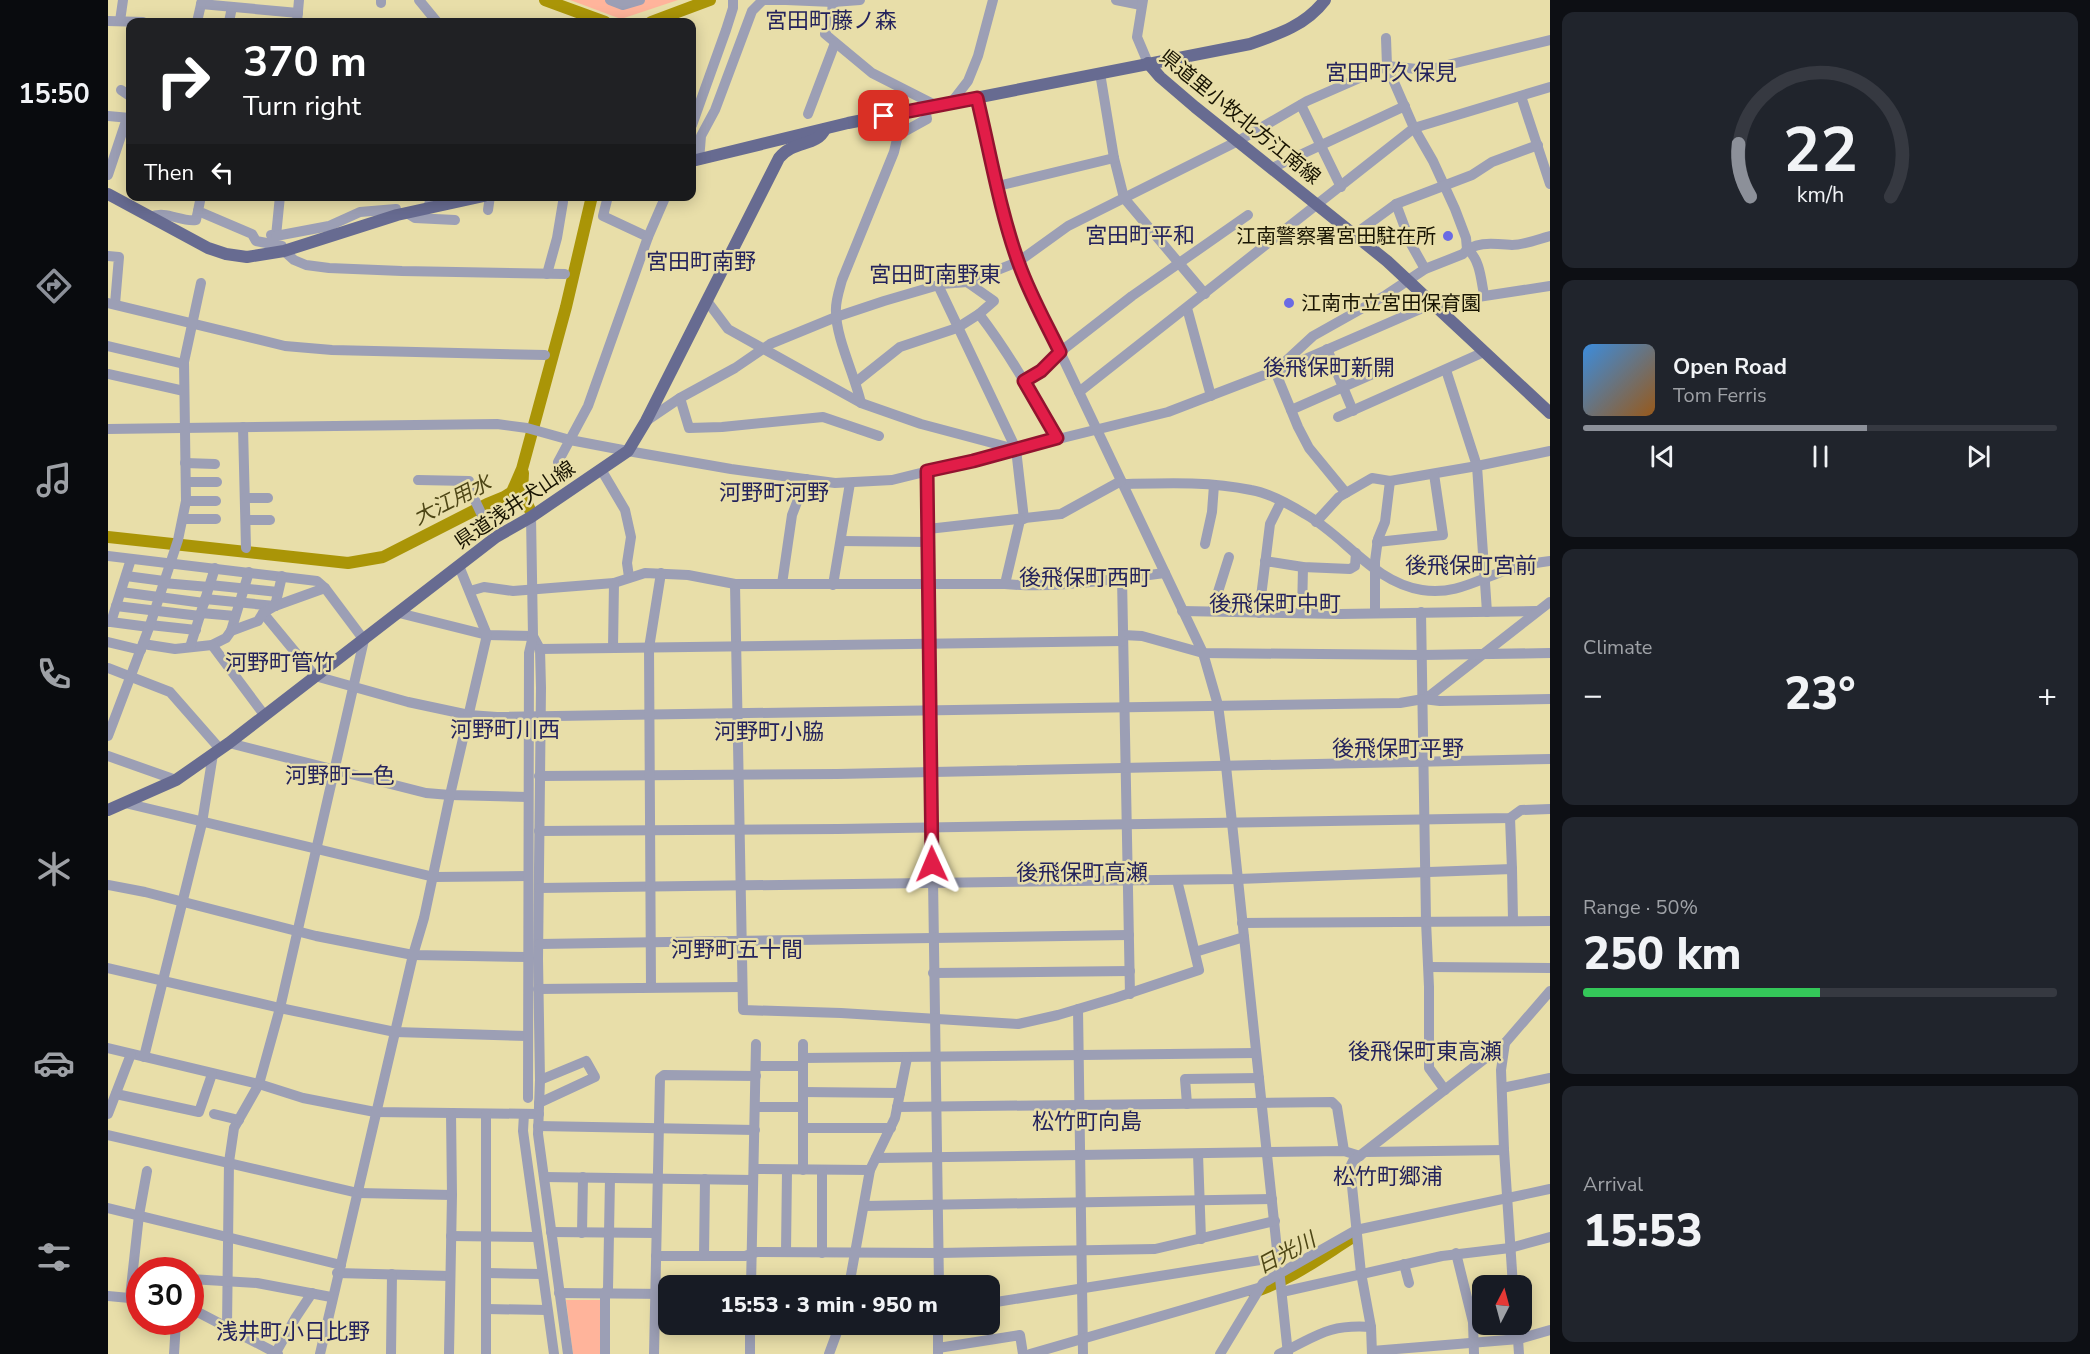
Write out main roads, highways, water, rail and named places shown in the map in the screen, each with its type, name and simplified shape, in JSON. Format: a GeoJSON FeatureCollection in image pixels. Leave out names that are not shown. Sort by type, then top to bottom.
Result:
{"type":"FeatureCollection","features":[{"type":"Feature","properties":{"kind":"main road"},"geometry":{"type":"LineString","coordinates":[[1148,63],[1250,44],[1295,26],[1316,12],[1325,0]]}},
{"type":"Feature","properties":{"kind":"main road","name":"県道里小牧北方江南線"},"geometry":{"type":"LineString","coordinates":[[696,160],[825,129],[1148,63],[1168,84],[1409,281],[1550,413]]}},
{"type":"Feature","properties":{"kind":"main road","name":"県道浅井犬山線"},"geometry":{"type":"LineString","coordinates":[[108,810],[176,780],[221,749],[496,537],[602,471],[628,451],[646,421],[779,158],[792,146],[817,139],[825,129]]}},
{"type":"Feature","properties":{"kind":"main road"},"geometry":{"type":"LineString","coordinates":[[108,194],[193,240],[226,254],[247,257],[284,251],[402,214],[461,201]]}},
{"type":"Feature","properties":{"kind":"waterway"},"geometry":{"type":"LineString","coordinates":[[545,0],[594,18]]}},
{"type":"Feature","properties":{"kind":"waterway"},"geometry":{"type":"LineString","coordinates":[[662,18],[710,0]]}},
{"type":"Feature","properties":{"kind":"waterway","name":"大江用水"},"geometry":{"type":"LineString","coordinates":[[108,537],[348,563],[383,557],[512,492],[522,469],[566,307],[591,201]]}},
{"type":"Feature","properties":{"kind":"waterway"},"geometry":{"type":"LineString","coordinates":[[523,473],[522,493],[530,510]]}},
{"type":"Feature","properties":{"kind":"waterway","name":"日光川"},"geometry":{"type":"LineString","coordinates":[[1253,1292],[1292,1275],[1353,1237]]}},
{"type":"Feature","properties":{"kind":"place","name":"江南警察署宮田駐在所"},"geometry":{"type":"Point","coordinates":[1448,236]}},
{"type":"Feature","properties":{"kind":"place","name":"江南市立宮田保育園"},"geometry":{"type":"Point","coordinates":[1289,303]}},
{"type":"Feature","properties":{"kind":"district","name":"宮田町藤ノ森"},"geometry":{"type":"Point","coordinates":[831,21]}},
{"type":"Feature","properties":{"kind":"district","name":"宮田町久保見"},"geometry":{"type":"Point","coordinates":[1391,73]}},
{"type":"Feature","properties":{"kind":"district","name":"宮田町平和"},"geometry":{"type":"Point","coordinates":[1140,236]}},
{"type":"Feature","properties":{"kind":"district","name":"宮田町南野"},"geometry":{"type":"Point","coordinates":[701,262]}},
{"type":"Feature","properties":{"kind":"district","name":"宮田町南野東"},"geometry":{"type":"Point","coordinates":[935,275]}},
{"type":"Feature","properties":{"kind":"district","name":"後飛保町新開"},"geometry":{"type":"Point","coordinates":[1329,368]}},
{"type":"Feature","properties":{"kind":"district","name":"河野町河野"},"geometry":{"type":"Point","coordinates":[774,493]}},
{"type":"Feature","properties":{"kind":"district","name":"後飛保町宮前"},"geometry":{"type":"Point","coordinates":[1471,566]}},
{"type":"Feature","properties":{"kind":"district","name":"後飛保町西町"},"geometry":{"type":"Point","coordinates":[1085,578]}},
{"type":"Feature","properties":{"kind":"district","name":"後飛保町中町"},"geometry":{"type":"Point","coordinates":[1275,604]}},
{"type":"Feature","properties":{"kind":"district","name":"河野町管竹"},"geometry":{"type":"Point","coordinates":[280,663]}},
{"type":"Feature","properties":{"kind":"district","name":"河野町川西"},"geometry":{"type":"Point","coordinates":[505,730]}},
{"type":"Feature","properties":{"kind":"district","name":"河野町小脇"},"geometry":{"type":"Point","coordinates":[769,732]}},
{"type":"Feature","properties":{"kind":"district","name":"後飛保町平野"},"geometry":{"type":"Point","coordinates":[1398,749]}},
{"type":"Feature","properties":{"kind":"district","name":"河野町一色"},"geometry":{"type":"Point","coordinates":[340,776]}},
{"type":"Feature","properties":{"kind":"district","name":"後飛保町高瀬"},"geometry":{"type":"Point","coordinates":[1082,873]}},
{"type":"Feature","properties":{"kind":"district","name":"河野町五十間"},"geometry":{"type":"Point","coordinates":[737,950]}},
{"type":"Feature","properties":{"kind":"district","name":"後飛保町東高瀬"},"geometry":{"type":"Point","coordinates":[1425,1052]}},
{"type":"Feature","properties":{"kind":"district","name":"松竹町向島"},"geometry":{"type":"Point","coordinates":[1087,1122]}},
{"type":"Feature","properties":{"kind":"district","name":"松竹町郷浦"},"geometry":{"type":"Point","coordinates":[1388,1177]}},
{"type":"Feature","properties":{"kind":"district","name":"浅井町小日比野"},"geometry":{"type":"Point","coordinates":[293,1332]}}]}
